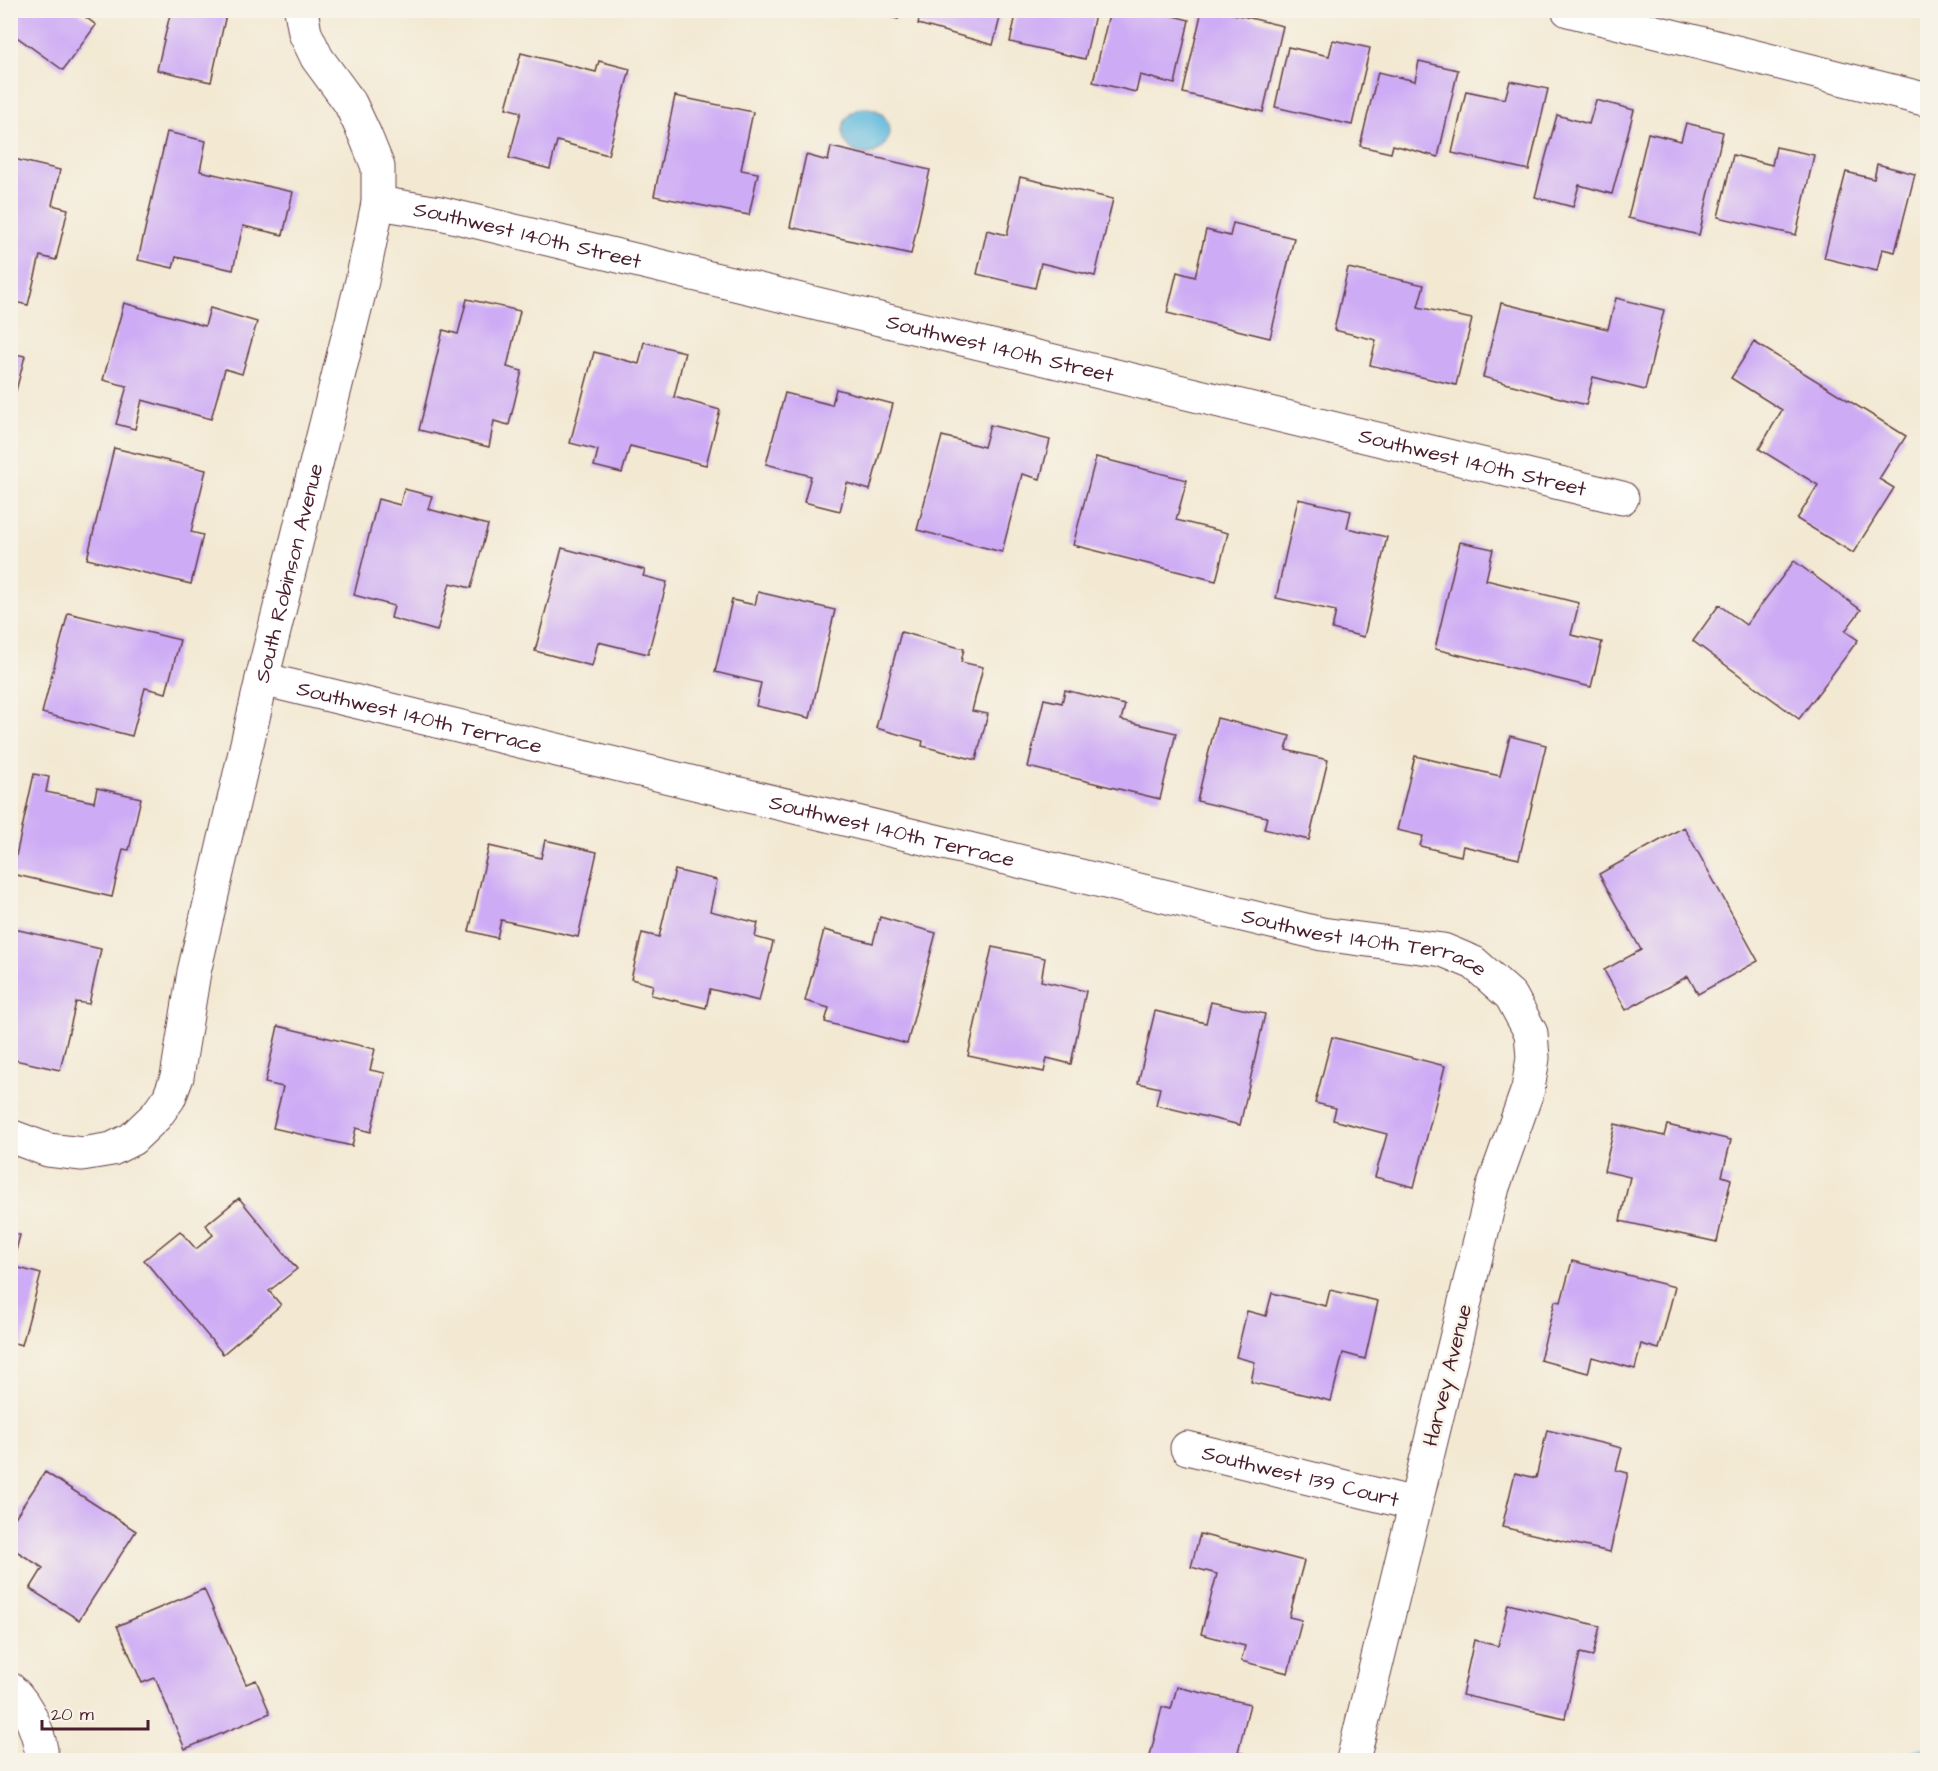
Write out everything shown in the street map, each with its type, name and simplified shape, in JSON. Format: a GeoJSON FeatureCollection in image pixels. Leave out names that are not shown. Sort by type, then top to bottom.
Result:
{"type":"FeatureCollection","features":[{"type":"Feature","properties":{"kind":"street","name":"South Robinson Avenue"},"geometry":{"type":"LineString","coordinates":[[10,1136],[48,1150],[82,1154],[112,1149],[132,1139],[156,1116],[169,1098],[177,1077],[194,972],[262,679],[362,281],[378,203],[378,167],[350,103],[317,58],[305,33],[301,10]]}},
{"type":"Feature","properties":{"kind":"street"},"geometry":{"type":"LineString","coordinates":[[1568,10],[1655,21],[1928,100]]}},
{"type":"Feature","properties":{"kind":"street","name":"Southwest 140th Street"},"geometry":{"type":"LineString","coordinates":[[378,203],[452,216],[1622,498]]}},
{"type":"Feature","properties":{"kind":"street","name":"Southwest 140th Terrace"},"geometry":{"type":"LineString","coordinates":[[262,679],[1322,934],[1443,950],[1474,963],[1511,996]]}},
{"type":"Feature","properties":{"kind":"street","name":"Harvey Avenue"},"geometry":{"type":"LineString","coordinates":[[1353,1761],[1493,1187],[1528,1089],[1533,1058],[1531,1033],[1511,996]]}},
{"type":"Feature","properties":{"kind":"street","name":"Southwest 139 Court"},"geometry":{"type":"LineString","coordinates":[[1187,1448],[1415,1504]]}},
{"type":"Feature","properties":{"kind":"street"},"geometry":{"type":"LineString","coordinates":[[15,1693],[41,1746],[42,1761]]}},
{"type":"Feature","properties":{"kind":"water"},"geometry":{"type":"Polygon","coordinates":[[[866,108],[882,115],[889,131],[882,147],[866,154],[850,147],[843,131],[850,115],[866,108]]]}},
{"type":"Feature","properties":{"kind":"building"},"geometry":{"type":"Polygon","coordinates":[[[10,10],[76,10],[96,25],[63,70],[10,32],[10,10]]]}},
{"type":"Feature","properties":{"kind":"building"},"geometry":{"type":"Polygon","coordinates":[[[171,10],[227,10],[211,82],[157,70],[171,10]]]}},
{"type":"Feature","properties":{"kind":"building"},"geometry":{"type":"Polygon","coordinates":[[[865,10],[900,10],[898,19],[865,10]]]}},
{"type":"Feature","properties":{"kind":"building"},"geometry":{"type":"Polygon","coordinates":[[[921,10],[1002,10],[993,45],[918,24],[921,10]]]}},
{"type":"Feature","properties":{"kind":"building"},"geometry":{"type":"Polygon","coordinates":[[[1017,10],[1096,10],[1085,59],[1010,42],[1017,10]]]}},
{"type":"Feature","properties":{"kind":"building"},"geometry":{"type":"Polygon","coordinates":[[[1110,10],[1150,10],[1189,20],[1175,84],[1140,75],[1136,92],[1093,82],[1110,10]]]}},
{"type":"Feature","properties":{"kind":"building"},"geometry":{"type":"Polygon","coordinates":[[[1202,10],[1217,10],[1283,26],[1263,112],[1183,93],[1202,10]]]}},
{"type":"Feature","properties":{"kind":"building"},"geometry":{"type":"Polygon","coordinates":[[[1333,40],[1370,48],[1352,125],[1275,107],[1288,47],[1329,56],[1333,40]]]}},
{"type":"Feature","properties":{"kind":"building"},"geometry":{"type":"Polygon","coordinates":[[[521,53],[596,72],[599,61],[630,69],[608,155],[557,141],[550,169],[509,158],[521,112],[506,108],[521,53]]]}},
{"type":"Feature","properties":{"kind":"building"},"geometry":{"type":"Polygon","coordinates":[[[1419,61],[1458,70],[1438,157],[1393,145],[1391,153],[1360,146],[1378,72],[1415,81],[1419,61]]]}},
{"type":"Feature","properties":{"kind":"building"},"geometry":{"type":"Polygon","coordinates":[[[1510,81],[1548,89],[1529,170],[1452,153],[1466,91],[1505,99],[1510,81]]]}},
{"type":"Feature","properties":{"kind":"building"},"geometry":{"type":"Polygon","coordinates":[[[675,96],[753,112],[741,170],[758,173],[749,215],[654,196],[675,96]]]}},
{"type":"Feature","properties":{"kind":"building"},"geometry":{"type":"Polygon","coordinates":[[[1596,100],[1634,110],[1612,194],[1579,185],[1573,207],[1535,197],[1557,115],[1589,124],[1596,100]]]}},
{"type":"Feature","properties":{"kind":"building"},"geometry":{"type":"Polygon","coordinates":[[[1686,123],[1723,132],[1699,235],[1628,218],[1648,133],[1681,141],[1686,123]]]}},
{"type":"Feature","properties":{"kind":"building"},"geometry":{"type":"Polygon","coordinates":[[[167,132],[206,141],[200,171],[293,192],[283,235],[243,226],[233,270],[176,257],[173,268],[138,260],[167,132]]]}},
{"type":"Feature","properties":{"kind":"building"},"geometry":{"type":"Polygon","coordinates":[[[831,147],[930,170],[911,254],[790,227],[806,155],[828,161],[831,147]]]}},
{"type":"Feature","properties":{"kind":"building"},"geometry":{"type":"Polygon","coordinates":[[[1776,147],[1814,155],[1796,235],[1718,217],[1733,155],[1772,165],[1776,147]]]}},
{"type":"Feature","properties":{"kind":"building"},"geometry":{"type":"Polygon","coordinates":[[[10,158],[60,170],[52,205],[68,209],[56,260],[40,256],[28,305],[10,301],[10,158]]]}},
{"type":"Feature","properties":{"kind":"building"},"geometry":{"type":"Polygon","coordinates":[[[1877,164],[1915,174],[1895,252],[1882,249],[1877,271],[1824,258],[1846,172],[1874,179],[1877,164]]]}},
{"type":"Feature","properties":{"kind":"building"},"geometry":{"type":"Polygon","coordinates":[[[1020,177],[1113,199],[1095,276],[1041,263],[1035,288],[977,274],[987,230],[1007,235],[1020,177]]]}},
{"type":"Feature","properties":{"kind":"building"},"geometry":{"type":"Polygon","coordinates":[[[1233,223],[1294,238],[1270,338],[1167,313],[1177,272],[1195,277],[1206,230],[1230,236],[1233,223]]]}},
{"type":"Feature","properties":{"kind":"building"},"geometry":{"type":"Polygon","coordinates":[[[1348,268],[1424,285],[1418,307],[1472,319],[1456,385],[1370,365],[1376,340],[1334,330],[1348,268]]]}},
{"type":"Feature","properties":{"kind":"building"},"geometry":{"type":"Polygon","coordinates":[[[1616,298],[1664,310],[1645,390],[1593,377],[1586,405],[1483,377],[1501,303],[1608,329],[1616,298]]]}},
{"type":"Feature","properties":{"kind":"building"},"geometry":{"type":"Polygon","coordinates":[[[467,299],[520,311],[507,367],[522,371],[509,425],[494,421],[489,447],[419,430],[443,330],[458,334],[467,299]]]}},
{"type":"Feature","properties":{"kind":"building"},"geometry":{"type":"Polygon","coordinates":[[[124,303],[205,326],[210,308],[257,322],[242,374],[225,369],[211,419],[142,400],[135,429],[116,424],[127,386],[103,380],[124,303]]]}},
{"type":"Feature","properties":{"kind":"building"},"geometry":{"type":"Polygon","coordinates":[[[644,342],[685,352],[674,397],[720,410],[706,465],[630,446],[622,473],[594,466],[598,450],[570,443],[594,352],[639,364],[644,342]]]}},
{"type":"Feature","properties":{"kind":"building"},"geometry":{"type":"Polygon","coordinates":[[[1754,342],[1906,436],[1879,479],[1894,488],[1853,553],[1797,519],[1818,485],[1759,449],[1782,410],[1731,378],[1754,342]]]}},
{"type":"Feature","properties":{"kind":"building"},"geometry":{"type":"Polygon","coordinates":[[[10,353],[25,356],[11,410],[10,410],[10,353]]]}},
{"type":"Feature","properties":{"kind":"building"},"geometry":{"type":"Polygon","coordinates":[[[836,389],[893,404],[870,490],[847,483],[840,511],[804,502],[811,476],[766,464],[785,393],[832,405],[836,389]]]}},
{"type":"Feature","properties":{"kind":"building"},"geometry":{"type":"Polygon","coordinates":[[[990,425],[1050,440],[1040,479],[1022,474],[1002,552],[917,530],[942,436],[984,447],[990,425]]]}},
{"type":"Feature","properties":{"kind":"building"},"geometry":{"type":"Polygon","coordinates":[[[114,448],[206,470],[191,532],[203,535],[191,584],[87,559],[114,448]]]}},
{"type":"Feature","properties":{"kind":"building"},"geometry":{"type":"Polygon","coordinates":[[[1096,457],[1187,480],[1176,520],[1228,533],[1216,581],[1073,545],[1096,457]]]}},
{"type":"Feature","properties":{"kind":"building"},"geometry":{"type":"Polygon","coordinates":[[[404,489],[432,496],[428,509],[488,525],[471,588],[450,583],[437,631],[391,618],[394,606],[354,595],[378,499],[400,505],[404,489]]]}},
{"type":"Feature","properties":{"kind":"building"},"geometry":{"type":"Polygon","coordinates":[[[1298,499],[1351,511],[1347,528],[1387,537],[1364,637],[1332,629],[1336,611],[1276,598],[1298,499]]]}},
{"type":"Feature","properties":{"kind":"building"},"geometry":{"type":"Polygon","coordinates":[[[1460,542],[1493,549],[1486,580],[1579,603],[1571,635],[1602,642],[1591,687],[1435,649],[1460,542]]]}},
{"type":"Feature","properties":{"kind":"building"},"geometry":{"type":"Polygon","coordinates":[[[562,548],[645,570],[643,576],[667,582],[648,654],[598,642],[592,666],[535,651],[562,548]]]}},
{"type":"Feature","properties":{"kind":"building"},"geometry":{"type":"Polygon","coordinates":[[[1794,561],[1861,610],[1845,631],[1858,640],[1799,719],[1693,641],[1719,605],[1746,625],[1794,561]]]}},
{"type":"Feature","properties":{"kind":"building"},"geometry":{"type":"Polygon","coordinates":[[[758,592],[835,610],[810,718],[756,706],[761,683],[715,672],[732,600],[755,605],[758,592]]]}},
{"type":"Feature","properties":{"kind":"building"},"geometry":{"type":"Polygon","coordinates":[[[68,613],[180,640],[166,693],[145,688],[132,736],[42,713],[68,613]]]}},
{"type":"Feature","properties":{"kind":"building"},"geometry":{"type":"Polygon","coordinates":[[[901,632],[964,649],[961,662],[983,667],[972,711],[988,714],[976,760],[922,746],[923,741],[876,728],[901,632]]]}},
{"type":"Feature","properties":{"kind":"building"},"geometry":{"type":"Polygon","coordinates":[[[1065,690],[1125,705],[1121,720],[1176,733],[1160,799],[1028,767],[1044,699],[1062,703],[1065,690]]]}},
{"type":"Feature","properties":{"kind":"building"},"geometry":{"type":"Polygon","coordinates":[[[1217,718],[1290,736],[1286,750],[1328,760],[1309,840],[1264,829],[1267,817],[1197,801],[1217,718]]]}},
{"type":"Feature","properties":{"kind":"building"},"geometry":{"type":"Polygon","coordinates":[[[1510,736],[1546,745],[1519,859],[1463,846],[1461,856],[1420,846],[1423,836],[1397,830],[1415,756],[1500,776],[1510,736]]]}},
{"type":"Feature","properties":{"kind":"building"},"geometry":{"type":"Polygon","coordinates":[[[34,774],[49,777],[46,792],[94,802],[97,788],[141,798],[129,850],[123,849],[112,897],[12,874],[34,774]]]}},
{"type":"Feature","properties":{"kind":"building"},"geometry":{"type":"Polygon","coordinates":[[[1684,827],[1758,961],[1698,994],[1688,976],[1626,1010],[1604,970],[1641,950],[1599,874],[1684,827]]]}},
{"type":"Feature","properties":{"kind":"building"},"geometry":{"type":"Polygon","coordinates":[[[545,840],[597,852],[578,937],[501,920],[497,938],[469,931],[489,846],[541,858],[545,840]]]}},
{"type":"Feature","properties":{"kind":"building"},"geometry":{"type":"Polygon","coordinates":[[[675,870],[717,880],[710,911],[758,923],[755,937],[773,942],[759,1001],[710,989],[706,1008],[651,995],[653,985],[631,979],[642,933],[659,937],[675,870]]]}},
{"type":"Feature","properties":{"kind":"building"},"geometry":{"type":"Polygon","coordinates":[[[880,917],[936,933],[907,1044],[825,1022],[829,1008],[805,1001],[824,930],[873,943],[880,917]]]}},
{"type":"Feature","properties":{"kind":"building"},"geometry":{"type":"Polygon","coordinates":[[[10,928],[101,949],[89,1004],[76,1002],[60,1070],[10,1059],[10,928]]]}},
{"type":"Feature","properties":{"kind":"building"},"geometry":{"type":"Polygon","coordinates":[[[992,947],[1045,958],[1041,981],[1086,991],[1071,1064],[1047,1058],[1044,1072],[968,1056],[992,947]]]}},
{"type":"Feature","properties":{"kind":"building"},"geometry":{"type":"Polygon","coordinates":[[[1211,1002],[1265,1014],[1240,1125],[1156,1105],[1160,1088],[1138,1083],[1155,1011],[1206,1023],[1211,1002]]]}},
{"type":"Feature","properties":{"kind":"building"},"geometry":{"type":"Polygon","coordinates":[[[278,1026],[375,1049],[370,1070],[385,1073],[371,1132],[356,1128],[352,1146],[273,1128],[283,1087],[265,1083],[278,1026]]]}},
{"type":"Feature","properties":{"kind":"building"},"geometry":{"type":"Polygon","coordinates":[[[1332,1037],[1445,1066],[1414,1187],[1375,1177],[1387,1134],[1333,1120],[1336,1108],[1315,1103],[1332,1037]]]}},
{"type":"Feature","properties":{"kind":"building"},"geometry":{"type":"Polygon","coordinates":[[[1615,1124],[1664,1136],[1667,1125],[1731,1140],[1722,1176],[1731,1179],[1717,1242],[1620,1221],[1630,1177],[1604,1171],[1615,1124]]]}},
{"type":"Feature","properties":{"kind":"building"},"geometry":{"type":"Polygon","coordinates":[[[239,1198],[297,1269],[269,1291],[281,1305],[223,1354],[144,1260],[180,1231],[196,1249],[213,1235],[206,1225],[239,1198]]]}},
{"type":"Feature","properties":{"kind":"building"},"geometry":{"type":"Polygon","coordinates":[[[10,1233],[20,1235],[12,1266],[41,1274],[22,1345],[10,1342],[10,1233]]]}},
{"type":"Feature","properties":{"kind":"building"},"geometry":{"type":"Polygon","coordinates":[[[1572,1261],[1675,1287],[1659,1349],[1641,1344],[1635,1369],[1592,1357],[1588,1373],[1540,1360],[1555,1301],[1561,1302],[1572,1261]]]}},
{"type":"Feature","properties":{"kind":"building"},"geometry":{"type":"Polygon","coordinates":[[[1330,1290],[1378,1301],[1365,1359],[1343,1353],[1331,1401],[1251,1382],[1255,1362],[1236,1357],[1247,1311],[1266,1316],[1272,1293],[1326,1306],[1330,1290]]]}},
{"type":"Feature","properties":{"kind":"building"},"geometry":{"type":"Polygon","coordinates":[[[1547,1430],[1622,1448],[1616,1470],[1628,1473],[1610,1552],[1502,1527],[1515,1473],[1536,1478],[1547,1430]]]}},
{"type":"Feature","properties":{"kind":"building"},"geometry":{"type":"Polygon","coordinates":[[[45,1472],[136,1531],[79,1620],[30,1589],[43,1568],[10,1547],[10,1525],[45,1472]]]}},
{"type":"Feature","properties":{"kind":"building"},"geometry":{"type":"Polygon","coordinates":[[[1200,1534],[1304,1561],[1289,1617],[1302,1620],[1288,1673],[1241,1661],[1245,1646],[1201,1634],[1217,1574],[1191,1567],[1200,1534]]]}},
{"type":"Feature","properties":{"kind":"building"},"geometry":{"type":"Polygon","coordinates":[[[204,1589],[246,1684],[256,1680],[270,1713],[185,1749],[155,1678],[142,1683],[117,1626],[204,1589]]]}},
{"type":"Feature","properties":{"kind":"building"},"geometry":{"type":"Polygon","coordinates":[[[1508,1604],[1600,1626],[1593,1656],[1580,1653],[1565,1718],[1462,1695],[1474,1640],[1498,1646],[1508,1604]]]}},
{"type":"Feature","properties":{"kind":"building"},"geometry":{"type":"Polygon","coordinates":[[[1177,1687],[1250,1704],[1238,1752],[1263,1758],[1262,1760],[1149,1760],[1162,1707],[1171,1709],[1177,1687]]]}},
{"type":"Feature","properties":{"kind":"waterway"},"geometry":{"type":"LineString","coordinates":[[1894,1760],[1928,1751]]}}]}
